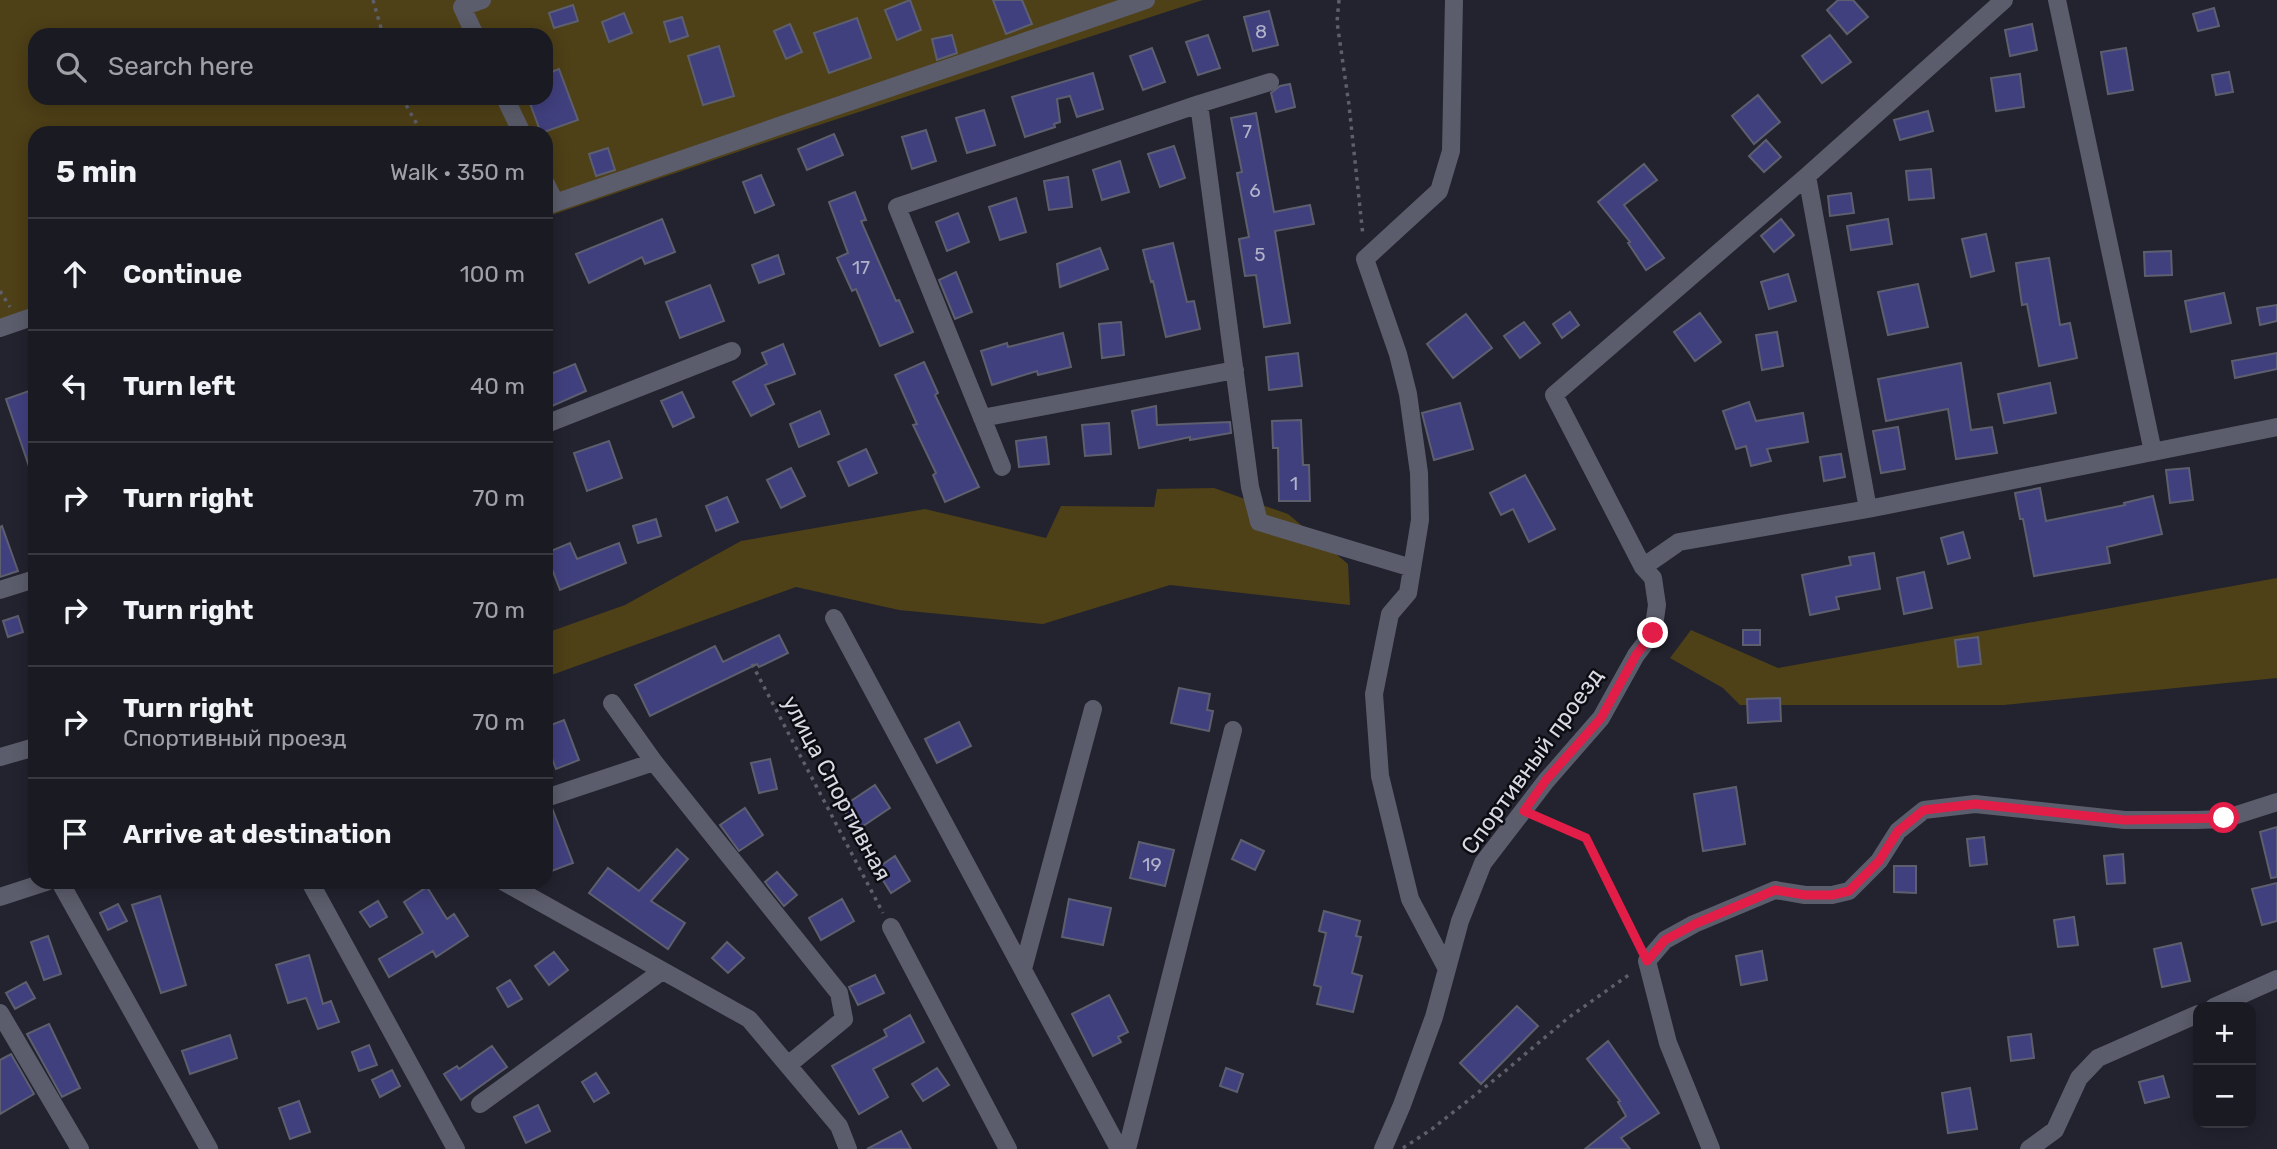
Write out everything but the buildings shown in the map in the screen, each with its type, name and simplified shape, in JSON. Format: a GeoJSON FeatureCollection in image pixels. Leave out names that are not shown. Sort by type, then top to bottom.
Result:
{"type":"FeatureCollection","features":[{"type":"Feature","properties":{"kind":"street"},"geometry":{"type":"LineString","coordinates":[[472,28],[462,7],[482,0]]}},
{"type":"Feature","properties":{"kind":"street"},"geometry":{"type":"LineString","coordinates":[[553,203],[1146,0]]}},
{"type":"Feature","properties":{"kind":"street"},"geometry":{"type":"LineString","coordinates":[[1447,969],[1410,899],[1380,776],[1374,694],[1390,614],[1408,593],[1420,520],[1419,473],[1408,394],[1398,354],[1365,259],[1439,191],[1451,151],[1454,0]]}},
{"type":"Feature","properties":{"kind":"street"},"geometry":{"type":"LineString","coordinates":[[1868,509],[1807,177],[2004,0]]}},
{"type":"Feature","properties":{"kind":"street"},"geometry":{"type":"LineString","coordinates":[[2057,0],[2153,452]]}},
{"type":"Feature","properties":{"kind":"street"},"geometry":{"type":"LineString","coordinates":[[1002,467],[897,207],[1270,82]]}},
{"type":"Feature","properties":{"kind":"street"},"geometry":{"type":"LineString","coordinates":[[1199,104],[1250,487],[1259,522],[1412,568]]}},
{"type":"Feature","properties":{"kind":"street"},"geometry":{"type":"LineString","coordinates":[[508,105],[519,126]]}},
{"type":"Feature","properties":{"kind":"street","name":"Спортивный проезд"},"geometry":{"type":"LineString","coordinates":[[1383,1149],[1434,1017],[1460,921],[1483,863],[1546,780],[1601,718],[1636,655],[1653,633],[1657,605],[1653,578],[1643,567],[1554,395],[1807,177]]}},
{"type":"Feature","properties":{"kind":"street"},"geometry":{"type":"LineString","coordinates":[[0,328],[28,318]]}},
{"type":"Feature","properties":{"kind":"street"},"geometry":{"type":"LineString","coordinates":[[553,421],[732,351]]}},
{"type":"Feature","properties":{"kind":"street"},"geometry":{"type":"LineString","coordinates":[[982,418],[1235,370]]}},
{"type":"Feature","properties":{"kind":"street"},"geometry":{"type":"LineString","coordinates":[[1643,567],[1679,542],[1868,509],[2277,426]]}},
{"type":"Feature","properties":{"kind":"street"},"geometry":{"type":"LineString","coordinates":[[0,590],[28,581]]}},
{"type":"Feature","properties":{"kind":"street"},"geometry":{"type":"LineString","coordinates":[[834,618],[1119,1149]]}},
{"type":"Feature","properties":{"kind":"street"},"geometry":{"type":"LineString","coordinates":[[612,702],[653,762],[839,993],[844,1019],[788,1065]]}},
{"type":"Feature","properties":{"kind":"street"},"geometry":{"type":"LineString","coordinates":[[1023,970],[1093,709]]}},
{"type":"Feature","properties":{"kind":"street"},"geometry":{"type":"LineString","coordinates":[[1127,1149],[1233,730]]}},
{"type":"Feature","properties":{"kind":"street"},"geometry":{"type":"LineString","coordinates":[[0,757],[28,749]]}},
{"type":"Feature","properties":{"kind":"street"},"geometry":{"type":"LineString","coordinates":[[553,796],[653,762]]}},
{"type":"Feature","properties":{"kind":"street"},"geometry":{"type":"LineString","coordinates":[[1711,1149],[1668,1043],[1647,961],[1665,940],[1695,924],[1775,890],[1805,895],[1832,895],[1849,891],[1879,861],[1898,831],[1924,810],[1975,804],[2125,820],[2196,820],[2224,818],[2277,802]]}},
{"type":"Feature","properties":{"kind":"street"},"geometry":{"type":"LineString","coordinates":[[0,897],[28,888]]}},
{"type":"Feature","properties":{"kind":"street"},"geometry":{"type":"LineString","coordinates":[[64,889],[209,1149]]}},
{"type":"Feature","properties":{"kind":"street"},"geometry":{"type":"LineString","coordinates":[[314,889],[456,1149]]}},
{"type":"Feature","properties":{"kind":"street"},"geometry":{"type":"LineString","coordinates":[[516,889],[749,1019],[839,1126],[848,1149]]}},
{"type":"Feature","properties":{"kind":"street"},"geometry":{"type":"LineString","coordinates":[[891,927],[1008,1149]]}},
{"type":"Feature","properties":{"kind":"street"},"geometry":{"type":"LineString","coordinates":[[480,1104],[662,971]]}},
{"type":"Feature","properties":{"kind":"street"},"geometry":{"type":"LineString","coordinates":[[2225,1002],[2277,979]]}},
{"type":"Feature","properties":{"kind":"street"},"geometry":{"type":"LineString","coordinates":[[0,1013],[80,1149]]}},
{"type":"Feature","properties":{"kind":"street"},"geometry":{"type":"LineString","coordinates":[[2029,1149],[2055,1130],[2079,1078],[2098,1058],[2193,1016]]}},
{"type":"Feature","properties":{"kind":"path"},"geometry":{"type":"LineString","coordinates":[[373,0],[381,28]]}},
{"type":"Feature","properties":{"kind":"path"},"geometry":{"type":"LineString","coordinates":[[1339,0],[1337,22],[1349,105],[1365,259]]}},
{"type":"Feature","properties":{"kind":"path"},"geometry":{"type":"LineString","coordinates":[[406,105],[418,126]]}},
{"type":"Feature","properties":{"kind":"path","name":"улица Спортивная"},"geometry":{"type":"LineString","coordinates":[[752,664],[891,927]]}},
{"type":"Feature","properties":{"kind":"path"},"geometry":{"type":"LineString","coordinates":[[1402,1149],[1453,1113],[1568,1018],[1608,992],[1647,961],[1586,838],[1524,811]]}},
{"type":"Feature","properties":{"kind":"shaded area"},"geometry":{"type":"Polygon","coordinates":[[[0,0],[1203,0],[553,215],[553,126],[28,126],[28,327],[0,333],[0,0]]]}},
{"type":"Feature","properties":{"kind":"shaded area"},"geometry":{"type":"Polygon","coordinates":[[[1214,488],[1288,514],[1348,564],[1350,605],[1170,585],[1043,624],[899,610],[796,587],[553,674],[553,631],[625,605],[741,541],[925,509],[1046,538],[1061,506],[1154,507],[1157,489],[1214,488]]]}},
{"type":"Feature","properties":{"kind":"shaded area"},"geometry":{"type":"Polygon","coordinates":[[[2277,578],[2277,678],[2004,705],[1740,705],[1723,688],[1670,658],[1691,630],[1778,668],[2277,578]]]}},
{"type":"Feature","properties":{"kind":"route"},"geometry":{"type":"LineString","coordinates":[[1653,633],[1636,655],[1601,718],[1546,780],[1524,811],[1586,838],[1647,961],[1665,940],[1695,924],[1775,890],[1805,895],[1832,895],[1849,891],[1879,861],[1898,831],[1924,810],[1975,804],[2125,820],[2224,818]]}}]}
